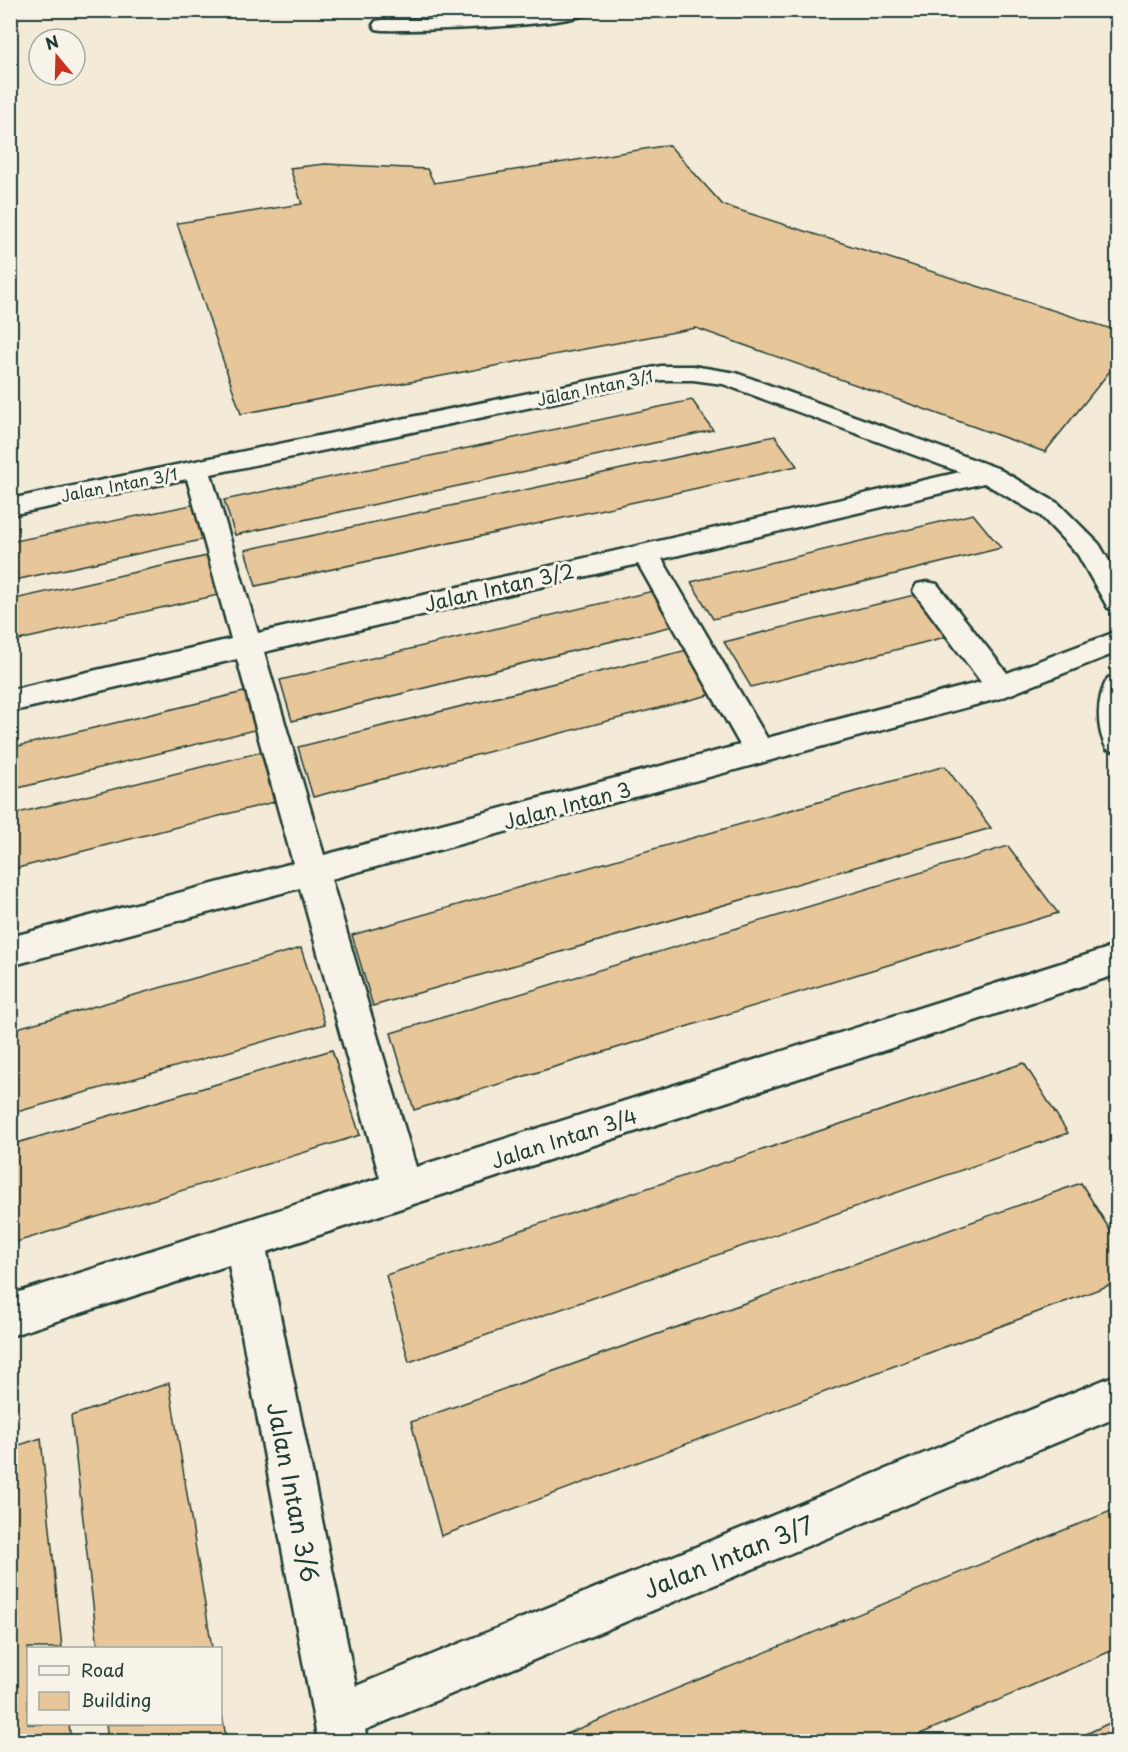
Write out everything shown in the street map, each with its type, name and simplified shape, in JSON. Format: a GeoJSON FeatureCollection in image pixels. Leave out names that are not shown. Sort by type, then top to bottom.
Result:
{"type":"FeatureCollection","features":[{"type":"Feature","properties":{"kind":"street"},"geometry":{"type":"LineString","coordinates":[[382,25],[421,28],[481,24],[586,10]]}},
{"type":"Feature","properties":{"kind":"street","name":"Jalan Intan 3/1"},"geometry":{"type":"LineString","coordinates":[[10,507],[661,374],[693,373],[728,378],[988,474],[1050,510],[1089,550],[1118,601]]}},
{"type":"Feature","properties":{"kind":"street"},"geometry":{"type":"LineString","coordinates":[[197,469],[250,646],[403,1190]]}},
{"type":"Feature","properties":{"kind":"street","name":"Jalan Intan 3/2"},"geometry":{"type":"LineString","coordinates":[[10,701],[988,474]]}},
{"type":"Feature","properties":{"kind":"street"},"geometry":{"type":"LineString","coordinates":[[645,553],[759,753]]}},
{"type":"Feature","properties":{"kind":"street"},"geometry":{"type":"LineString","coordinates":[[927,591],[1001,687]]}},
{"type":"Feature","properties":{"kind":"street","name":"Jalan Intan 3"},"geometry":{"type":"LineString","coordinates":[[10,952],[1001,687],[1118,641]]}},
{"type":"Feature","properties":{"kind":"street"},"geometry":{"type":"LineString","coordinates":[[1118,686],[1114,705],[1118,741]]}},
{"type":"Feature","properties":{"kind":"street","name":"Jalan Intan 3/4"},"geometry":{"type":"LineString","coordinates":[[10,1316],[1118,959]]}},
{"type":"Feature","properties":{"kind":"street","name":"Jalan Intan 3/6"},"geometry":{"type":"LineString","coordinates":[[245,1242],[341,1729]]}},
{"type":"Feature","properties":{"kind":"street","name":"Jalan Intan 3/7"},"geometry":{"type":"LineString","coordinates":[[341,1729],[1118,1395]]}},
{"type":"Feature","properties":{"kind":"building"},"geometry":{"type":"Polygon","coordinates":[[[669,145],[723,205],[1118,331],[1118,361],[1045,452],[696,328],[241,414],[177,223],[302,204],[290,168],[325,164],[427,169],[434,183],[669,145]]]}},
{"type":"Feature","properties":{"kind":"building"},"geometry":{"type":"Polygon","coordinates":[[[692,400],[713,430],[235,535],[224,500],[692,400]]]}},
{"type":"Feature","properties":{"kind":"building"},"geometry":{"type":"Polygon","coordinates":[[[775,436],[797,466],[256,586],[245,550],[775,436]]]}},
{"type":"Feature","properties":{"kind":"building"},"geometry":{"type":"Polygon","coordinates":[[[201,503],[211,538],[10,581],[10,542],[201,503]]]}},
{"type":"Feature","properties":{"kind":"building"},"geometry":{"type":"Polygon","coordinates":[[[973,514],[1001,548],[713,619],[691,582],[973,514]]]}},
{"type":"Feature","properties":{"kind":"building"},"geometry":{"type":"Polygon","coordinates":[[[216,554],[227,593],[10,642],[10,600],[216,554]]]}},
{"type":"Feature","properties":{"kind":"building"},"geometry":{"type":"Polygon","coordinates":[[[657,590],[677,625],[292,721],[280,680],[657,590]]]}},
{"type":"Feature","properties":{"kind":"building"},"geometry":{"type":"Polygon","coordinates":[[[918,594],[949,636],[751,687],[724,642],[918,594]]]}},
{"type":"Feature","properties":{"kind":"building"},"geometry":{"type":"Polygon","coordinates":[[[687,650],[713,694],[313,797],[298,747],[687,650]]]}},
{"type":"Feature","properties":{"kind":"building"},"geometry":{"type":"Polygon","coordinates":[[[248,691],[258,729],[10,790],[10,748],[248,691]]]}},
{"type":"Feature","properties":{"kind":"building"},"geometry":{"type":"Polygon","coordinates":[[[261,752],[274,802],[10,870],[10,815],[261,752]]]}},
{"type":"Feature","properties":{"kind":"building"},"geometry":{"type":"Polygon","coordinates":[[[945,766],[991,828],[373,1006],[352,935],[945,766]]]}},
{"type":"Feature","properties":{"kind":"building"},"geometry":{"type":"Polygon","coordinates":[[[1008,846],[1058,913],[414,1110],[391,1033],[1008,846]]]}},
{"type":"Feature","properties":{"kind":"building"},"geometry":{"type":"Polygon","coordinates":[[[301,948],[325,1024],[10,1114],[10,1030],[301,948]]]}},
{"type":"Feature","properties":{"kind":"building"},"geometry":{"type":"Polygon","coordinates":[[[332,1050],[360,1135],[10,1244],[10,1145],[332,1050]]]}},
{"type":"Feature","properties":{"kind":"building"},"geometry":{"type":"Polygon","coordinates":[[[1024,1063],[1068,1133],[409,1362],[386,1275],[1024,1063]]]}},
{"type":"Feature","properties":{"kind":"building"},"geometry":{"type":"Polygon","coordinates":[[[1081,1183],[1118,1243],[1118,1282],[441,1536],[411,1422],[1081,1183]]]}},
{"type":"Feature","properties":{"kind":"building"},"geometry":{"type":"Polygon","coordinates":[[[169,1383],[212,1647],[98,1647],[71,1416],[169,1383]]]}},
{"type":"Feature","properties":{"kind":"building"},"geometry":{"type":"Polygon","coordinates":[[[41,1438],[62,1647],[27,1647],[27,1725],[69,1725],[71,1742],[10,1742],[10,1448],[41,1438]]]}},
{"type":"Feature","properties":{"kind":"building"},"geometry":{"type":"Polygon","coordinates":[[[1118,1508],[1118,1648],[902,1742],[546,1742],[1118,1508]]]}},
{"type":"Feature","properties":{"kind":"building"},"geometry":{"type":"Polygon","coordinates":[[[222,1715],[227,1742],[108,1742],[106,1725],[222,1725],[222,1715]]]}},
{"type":"Feature","properties":{"kind":"building"},"geometry":{"type":"Polygon","coordinates":[[[1118,1719],[1118,1742],[1069,1742],[1118,1719]]]}}]}
